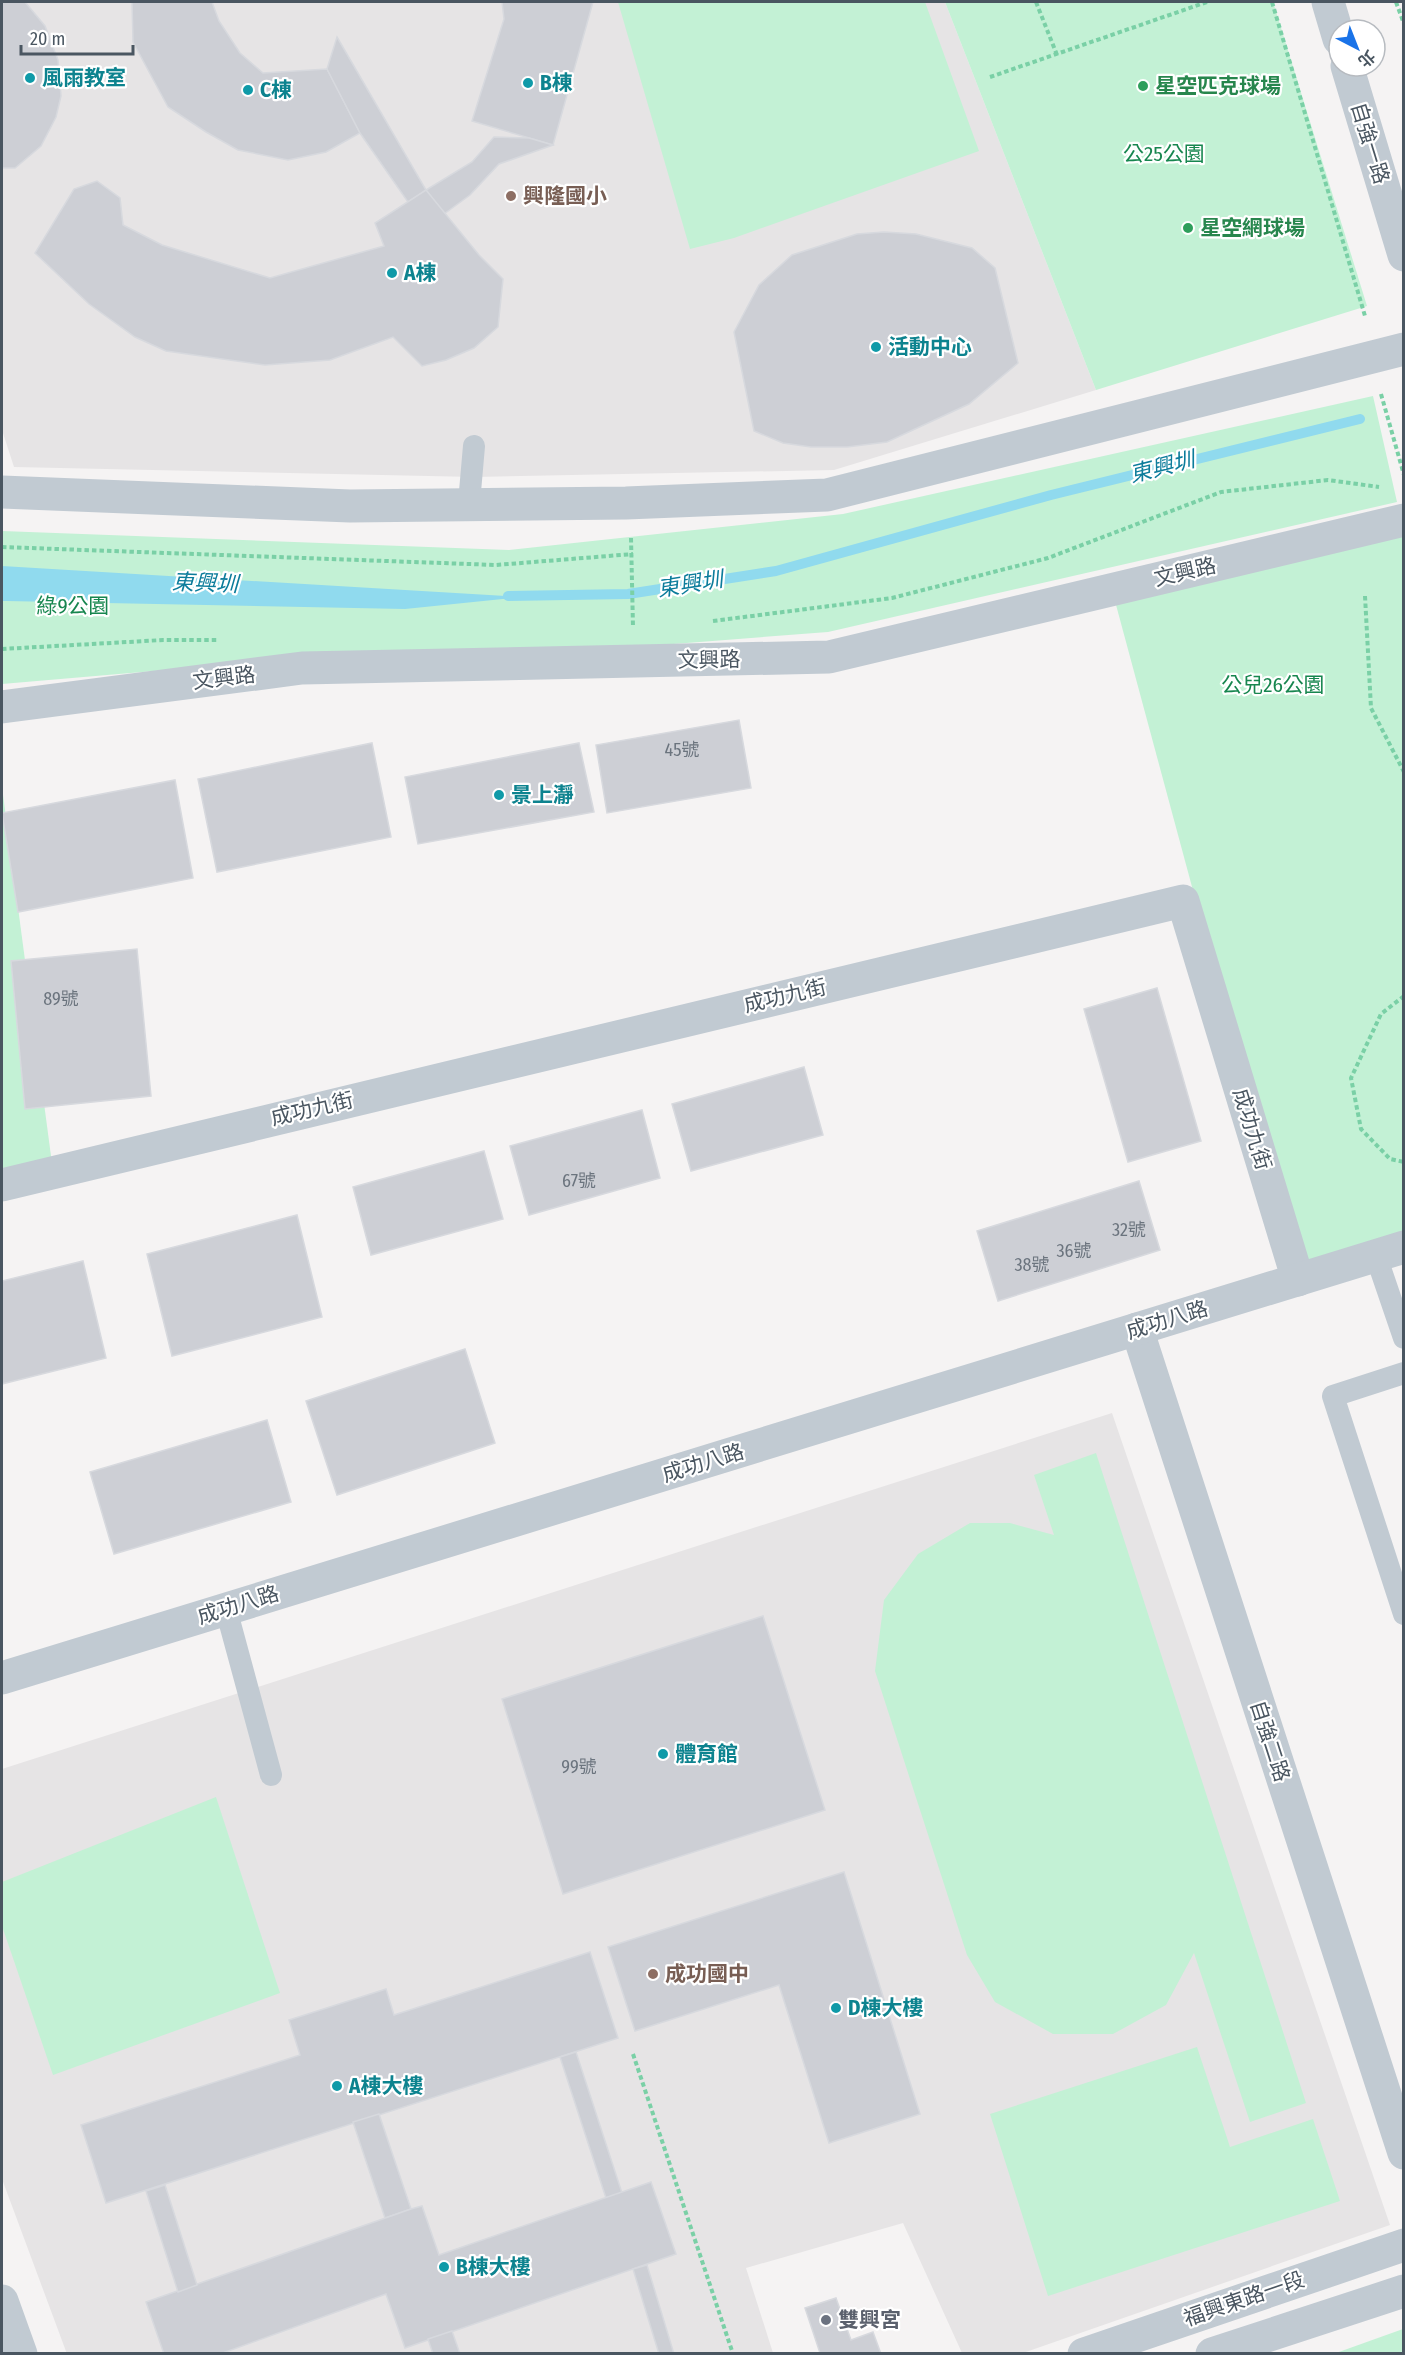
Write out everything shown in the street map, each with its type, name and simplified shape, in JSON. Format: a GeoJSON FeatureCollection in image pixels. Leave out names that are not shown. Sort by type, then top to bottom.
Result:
{"type":"FeatureCollection","features":[{"type":"Feature","properties":{"kind":"street"},"geometry":{"type":"LineString","coordinates":[[1328,2],[1333,18]]}},
{"type":"Feature","properties":{"kind":"street","name":"自強一路"},"geometry":{"type":"LineString","coordinates":[[1351,78],[1404,255]]}},
{"type":"Feature","properties":{"kind":"street"},"geometry":{"type":"LineString","coordinates":[[2,492],[350,506],[626,503],[827,495],[1404,349]]}},
{"type":"Feature","properties":{"kind":"street","name":"文興路"},"geometry":{"type":"LineString","coordinates":[[2,707],[302,668],[829,657],[1404,520]]}},
{"type":"Feature","properties":{"kind":"street","name":"成功九街"},"geometry":{"type":"LineString","coordinates":[[2,1185],[1183,902],[1298,1280]]}},
{"type":"Feature","properties":{"kind":"street","name":"成功八路"},"geometry":{"type":"LineString","coordinates":[[2,1678],[1390,1251]]}},
{"type":"Feature","properties":{"kind":"street","name":"自強二路"},"geometry":{"type":"LineString","coordinates":[[1137,1329],[1404,2153]]}},
{"type":"Feature","properties":{"kind":"street","name":"福興東路一段"},"geometry":{"type":"LineString","coordinates":[[1084,2354],[1404,2245]]}},
{"type":"Feature","properties":{"kind":"street","name":"福興東路一段"},"geometry":{"type":"LineString","coordinates":[[1212,2354],[1404,2291]]}},
{"type":"Feature","properties":{"kind":"street"},"geometry":{"type":"LineString","coordinates":[[2,2301],[21,2354]]}},
{"type":"Feature","properties":{"kind":"lane"},"geometry":{"type":"LineString","coordinates":[[469,503],[474,446]]}},
{"type":"Feature","properties":{"kind":"lane"},"geometry":{"type":"LineString","coordinates":[[1390,1251],[1404,1338]]}},
{"type":"Feature","properties":{"kind":"lane"},"geometry":{"type":"LineString","coordinates":[[1404,1373],[1333,1396],[1404,1614]]}},
{"type":"Feature","properties":{"kind":"lane"},"geometry":{"type":"LineString","coordinates":[[226,1609],[271,1776]]}},
{"type":"Feature","properties":{"kind":"path"},"geometry":{"type":"LineString","coordinates":[[1036,2],[1056,55]]}},
{"type":"Feature","properties":{"kind":"path"},"geometry":{"type":"LineString","coordinates":[[990,78],[1207,2]]}},
{"type":"Feature","properties":{"kind":"path"},"geometry":{"type":"LineString","coordinates":[[1272,2],[1365,316]]}},
{"type":"Feature","properties":{"kind":"path"},"geometry":{"type":"LineString","coordinates":[[1396,2],[1404,24]]}},
{"type":"Feature","properties":{"kind":"path"},"geometry":{"type":"LineString","coordinates":[[1381,394],[1404,475]]}},
{"type":"Feature","properties":{"kind":"path"},"geometry":{"type":"LineString","coordinates":[[723,619],[892,598],[1048,558],[1221,492],[1328,480],[1382,487]]}},
{"type":"Feature","properties":{"kind":"path"},"geometry":{"type":"LineString","coordinates":[[2,547],[496,565],[633,554],[633,636]]}},
{"type":"Feature","properties":{"kind":"path"},"geometry":{"type":"LineString","coordinates":[[1365,596],[1371,708],[1404,772]]}},
{"type":"Feature","properties":{"kind":"path"},"geometry":{"type":"LineString","coordinates":[[1404,996],[1381,1014],[1350,1078],[1361,1129],[1390,1160],[1404,1162]]}},
{"type":"Feature","properties":{"kind":"path"},"geometry":{"type":"LineString","coordinates":[[633,2054],[733,2354]]}},
{"type":"Feature","properties":{"kind":"shaded area","name":"興隆國小"},"geometry":{"type":"Polygon","coordinates":[[[2,2],[945,2],[1096,390],[834,470],[475,477],[14,467],[2,430],[2,2]]]}},
{"type":"Feature","properties":{"kind":"shaded area","name":"成功國中"},"geometry":{"type":"Polygon","coordinates":[[[1112,1413],[1390,2225],[1023,2353],[962,2353],[903,2223],[746,2268],[773,2353],[67,2354],[2,2179],[2,1769],[1112,1413]]]}},
{"type":"Feature","properties":{"kind":"green space"},"geometry":{"type":"Polygon","coordinates":[[[618,2],[925,2],[979,151],[734,238],[690,249],[618,2]]]}},
{"type":"Feature","properties":{"kind":"green space","name":"公25公園"},"geometry":{"type":"Polygon","coordinates":[[[945,2],[1273,2],[1367,306],[1096,390],[945,2]]]}},
{"type":"Feature","properties":{"kind":"green space","name":"綠9公園"},"geometry":{"type":"Polygon","coordinates":[[[1373,396],[1397,502],[828,632],[596,650],[362,653],[2,684],[2,531],[509,550],[843,514],[1373,396]]]}},
{"type":"Feature","properties":{"kind":"green space","name":"公兒26公園"},"geometry":{"type":"Polygon","coordinates":[[[1403,520],[1403,1247],[1298,1280],[1112,590],[1403,520]]]}},
{"type":"Feature","properties":{"kind":"green space"},"geometry":{"type":"Polygon","coordinates":[[[2,787],[53,1171],[2,1185],[2,787]]]}},
{"type":"Feature","properties":{"kind":"green space"},"geometry":{"type":"Polygon","coordinates":[[[1096,1453],[1306,2103],[1250,2122],[1194,1953],[1166,2005],[1113,2034],[1053,2034],[995,2002],[967,1955],[875,1671],[884,1600],[918,1554],[970,1523],[1010,1523],[1054,1535],[1034,1475],[1096,1453]]]}},
{"type":"Feature","properties":{"kind":"green space"},"geometry":{"type":"Polygon","coordinates":[[[216,1797],[280,1993],[53,2075],[2,1926],[2,1882],[216,1797]]]}},
{"type":"Feature","properties":{"kind":"green space"},"geometry":{"type":"Polygon","coordinates":[[[1197,2047],[1230,2147],[1313,2119],[1340,2201],[1048,2296],[990,2114],[1197,2047]]]}},
{"type":"Feature","properties":{"kind":"green space"},"geometry":{"type":"Polygon","coordinates":[[[1403,2329],[1403,2353],[1336,2353],[1403,2329]]]}},
{"type":"Feature","properties":{"kind":"water"},"geometry":{"type":"Polygon","coordinates":[[[2,566],[521,597],[405,609],[2,601],[2,566]]]}},
{"type":"Feature","properties":{"kind":"building","name":"風雨教室"},"geometry":{"type":"Polygon","coordinates":[[[2,2],[25,2],[45,26],[58,60],[61,96],[56,117],[41,146],[15,168],[2,168],[2,2]]]}},
{"type":"Feature","properties":{"kind":"building","name":"C棟"},"geometry":{"type":"Polygon","coordinates":[[[132,2],[212,2],[219,21],[240,53],[263,73],[327,69],[360,133],[326,152],[288,160],[238,150],[206,132],[168,107],[133,42],[132,2]]]}},
{"type":"Feature","properties":{"kind":"building","name":"B棟"},"geometry":{"type":"Polygon","coordinates":[[[502,2],[593,2],[553,145],[472,121],[504,19],[502,2]]]}},
{"type":"Feature","properties":{"kind":"building"},"geometry":{"type":"Polygon","coordinates":[[[337,37],[426,190],[408,202],[360,133],[327,69],[337,37]]]}},
{"type":"Feature","properties":{"kind":"building"},"geometry":{"type":"Polygon","coordinates":[[[494,137],[529,138],[553,145],[499,164],[470,195],[444,214],[426,190],[472,162],[494,137]]]}},
{"type":"Feature","properties":{"kind":"building","name":"A棟"},"geometry":{"type":"Polygon","coordinates":[[[97,181],[120,198],[123,225],[162,245],[270,278],[384,246],[375,223],[426,190],[479,255],[503,279],[498,327],[474,348],[446,360],[422,366],[393,337],[330,360],[265,365],[166,351],[135,337],[89,304],[35,253],[74,189],[97,181]]]}},
{"type":"Feature","properties":{"kind":"building","name":"活動中心"},"geometry":{"type":"Polygon","coordinates":[[[884,232],[916,234],[972,248],[995,268],[1018,363],[969,404],[887,442],[847,447],[811,447],[783,443],[754,431],[734,332],[759,285],[792,255],[857,234],[884,232]]]}},
{"type":"Feature","properties":{"kind":"building"},"geometry":{"type":"Polygon","coordinates":[[[739,720],[751,788],[607,813],[596,745],[739,720]]]}},
{"type":"Feature","properties":{"kind":"building"},"geometry":{"type":"Polygon","coordinates":[[[372,743],[391,837],[217,872],[198,779],[372,743]]]}},
{"type":"Feature","properties":{"kind":"building","name":"景上瀞"},"geometry":{"type":"Polygon","coordinates":[[[579,743],[594,812],[418,844],[405,777],[579,743]]]}},
{"type":"Feature","properties":{"kind":"building"},"geometry":{"type":"Polygon","coordinates":[[[175,780],[193,878],[18,912],[2,813],[175,780]]]}},
{"type":"Feature","properties":{"kind":"building"},"geometry":{"type":"Polygon","coordinates":[[[137,949],[151,1096],[25,1109],[11,961],[137,949]]]}},
{"type":"Feature","properties":{"kind":"building"},"geometry":{"type":"Polygon","coordinates":[[[1157,988],[1201,1141],[1128,1162],[1084,1009],[1157,988]]]}},
{"type":"Feature","properties":{"kind":"building"},"geometry":{"type":"Polygon","coordinates":[[[804,1067],[823,1135],[691,1171],[672,1104],[804,1067]]]}},
{"type":"Feature","properties":{"kind":"building"},"geometry":{"type":"Polygon","coordinates":[[[642,1110],[660,1178],[529,1215],[510,1146],[642,1110]]]}},
{"type":"Feature","properties":{"kind":"building"},"geometry":{"type":"Polygon","coordinates":[[[484,1151],[503,1219],[371,1255],[353,1187],[484,1151]]]}},
{"type":"Feature","properties":{"kind":"building"},"geometry":{"type":"Polygon","coordinates":[[[1139,1181],[1160,1250],[998,1301],[977,1231],[1139,1181]]]}},
{"type":"Feature","properties":{"kind":"building"},"geometry":{"type":"Polygon","coordinates":[[[297,1215],[322,1317],[172,1356],[147,1254],[297,1215]]]}},
{"type":"Feature","properties":{"kind":"building"},"geometry":{"type":"Polygon","coordinates":[[[83,1261],[106,1358],[2,1384],[2,1281],[83,1261]]]}},
{"type":"Feature","properties":{"kind":"building"},"geometry":{"type":"Polygon","coordinates":[[[465,1349],[495,1443],[337,1495],[306,1401],[465,1349]]]}},
{"type":"Feature","properties":{"kind":"building"},"geometry":{"type":"Polygon","coordinates":[[[267,1420],[291,1502],[114,1554],[90,1472],[267,1420]]]}},
{"type":"Feature","properties":{"kind":"building","name":"體育館"},"geometry":{"type":"Polygon","coordinates":[[[763,1616],[825,1810],[563,1894],[502,1699],[763,1616]]]}},
{"type":"Feature","properties":{"kind":"building","name":"D棟大樓"},"geometry":{"type":"Polygon","coordinates":[[[844,1872],[920,2114],[829,2143],[779,1985],[635,2031],[608,1947],[844,1872]]]}},
{"type":"Feature","properties":{"kind":"building","name":"A棟大樓"},"geometry":{"type":"Polygon","coordinates":[[[590,1952],[618,2038],[106,2203],[81,2125],[300,2055],[289,2020],[386,1989],[394,2015],[590,1952]]]}},
{"type":"Feature","properties":{"kind":"building"},"geometry":{"type":"Polygon","coordinates":[[[576,2052],[622,2193],[606,2198],[560,2057],[576,2052]]]}},
{"type":"Feature","properties":{"kind":"building"},"geometry":{"type":"Polygon","coordinates":[[[379,2114],[411,2209],[385,2218],[353,2122],[379,2114]]]}},
{"type":"Feature","properties":{"kind":"building","name":"B棟大樓"},"geometry":{"type":"Polygon","coordinates":[[[651,2182],[676,2254],[405,2348],[386,2294],[220,2354],[164,2354],[146,2302],[422,2206],[439,2255],[651,2182]]]}},
{"type":"Feature","properties":{"kind":"building"},"geometry":{"type":"Polygon","coordinates":[[[165,2185],[197,2285],[178,2292],[146,2191],[165,2185]]]}},
{"type":"Feature","properties":{"kind":"building"},"geometry":{"type":"Polygon","coordinates":[[[647,2265],[674,2354],[659,2354],[633,2269],[647,2265]]]}},
{"type":"Feature","properties":{"kind":"building","name":"雙興宮"},"geometry":{"type":"Polygon","coordinates":[[[836,2298],[851,2340],[873,2332],[881,2354],[818,2354],[820,2353],[805,2308],[836,2298]]]}},
{"type":"Feature","properties":{"kind":"building"},"geometry":{"type":"Polygon","coordinates":[[[452,2331],[460,2354],[433,2354],[428,2339],[452,2331]]]}},
{"type":"Feature","properties":{"kind":"waterway","name":"東興圳"},"geometry":{"type":"LineString","coordinates":[[508,596],[628,594],[776,571],[1051,495],[1360,419]]}},
{"type":"Feature","properties":{"kind":"place","name":"風雨教室"},"geometry":{"type":"Point","coordinates":[30,78]}},
{"type":"Feature","properties":{"kind":"place","name":"B棟"},"geometry":{"type":"Point","coordinates":[528,83]}},
{"type":"Feature","properties":{"kind":"place","name":"星空匹克球場"},"geometry":{"type":"Point","coordinates":[1143,86]}},
{"type":"Feature","properties":{"kind":"place","name":"C棟"},"geometry":{"type":"Point","coordinates":[248,90]}},
{"type":"Feature","properties":{"kind":"place","name":"興隆國小"},"geometry":{"type":"Point","coordinates":[511,196]}},
{"type":"Feature","properties":{"kind":"place","name":"星空網球場"},"geometry":{"type":"Point","coordinates":[1188,228]}},
{"type":"Feature","properties":{"kind":"place","name":"A棟"},"geometry":{"type":"Point","coordinates":[392,273]}},
{"type":"Feature","properties":{"kind":"place","name":"活動中心"},"geometry":{"type":"Point","coordinates":[876,347]}},
{"type":"Feature","properties":{"kind":"place","name":"景上瀞"},"geometry":{"type":"Point","coordinates":[499,795]}},
{"type":"Feature","properties":{"kind":"place","name":"體育館"},"geometry":{"type":"Point","coordinates":[663,1754]}},
{"type":"Feature","properties":{"kind":"place","name":"成功國中"},"geometry":{"type":"Point","coordinates":[653,1974]}},
{"type":"Feature","properties":{"kind":"place","name":"D棟大樓"},"geometry":{"type":"Point","coordinates":[836,2008]}},
{"type":"Feature","properties":{"kind":"place","name":"A棟大樓"},"geometry":{"type":"Point","coordinates":[337,2086]}},
{"type":"Feature","properties":{"kind":"place","name":"B棟大樓"},"geometry":{"type":"Point","coordinates":[444,2267]}},
{"type":"Feature","properties":{"kind":"place","name":"雙興宮"},"geometry":{"type":"Point","coordinates":[826,2320]}}]}
